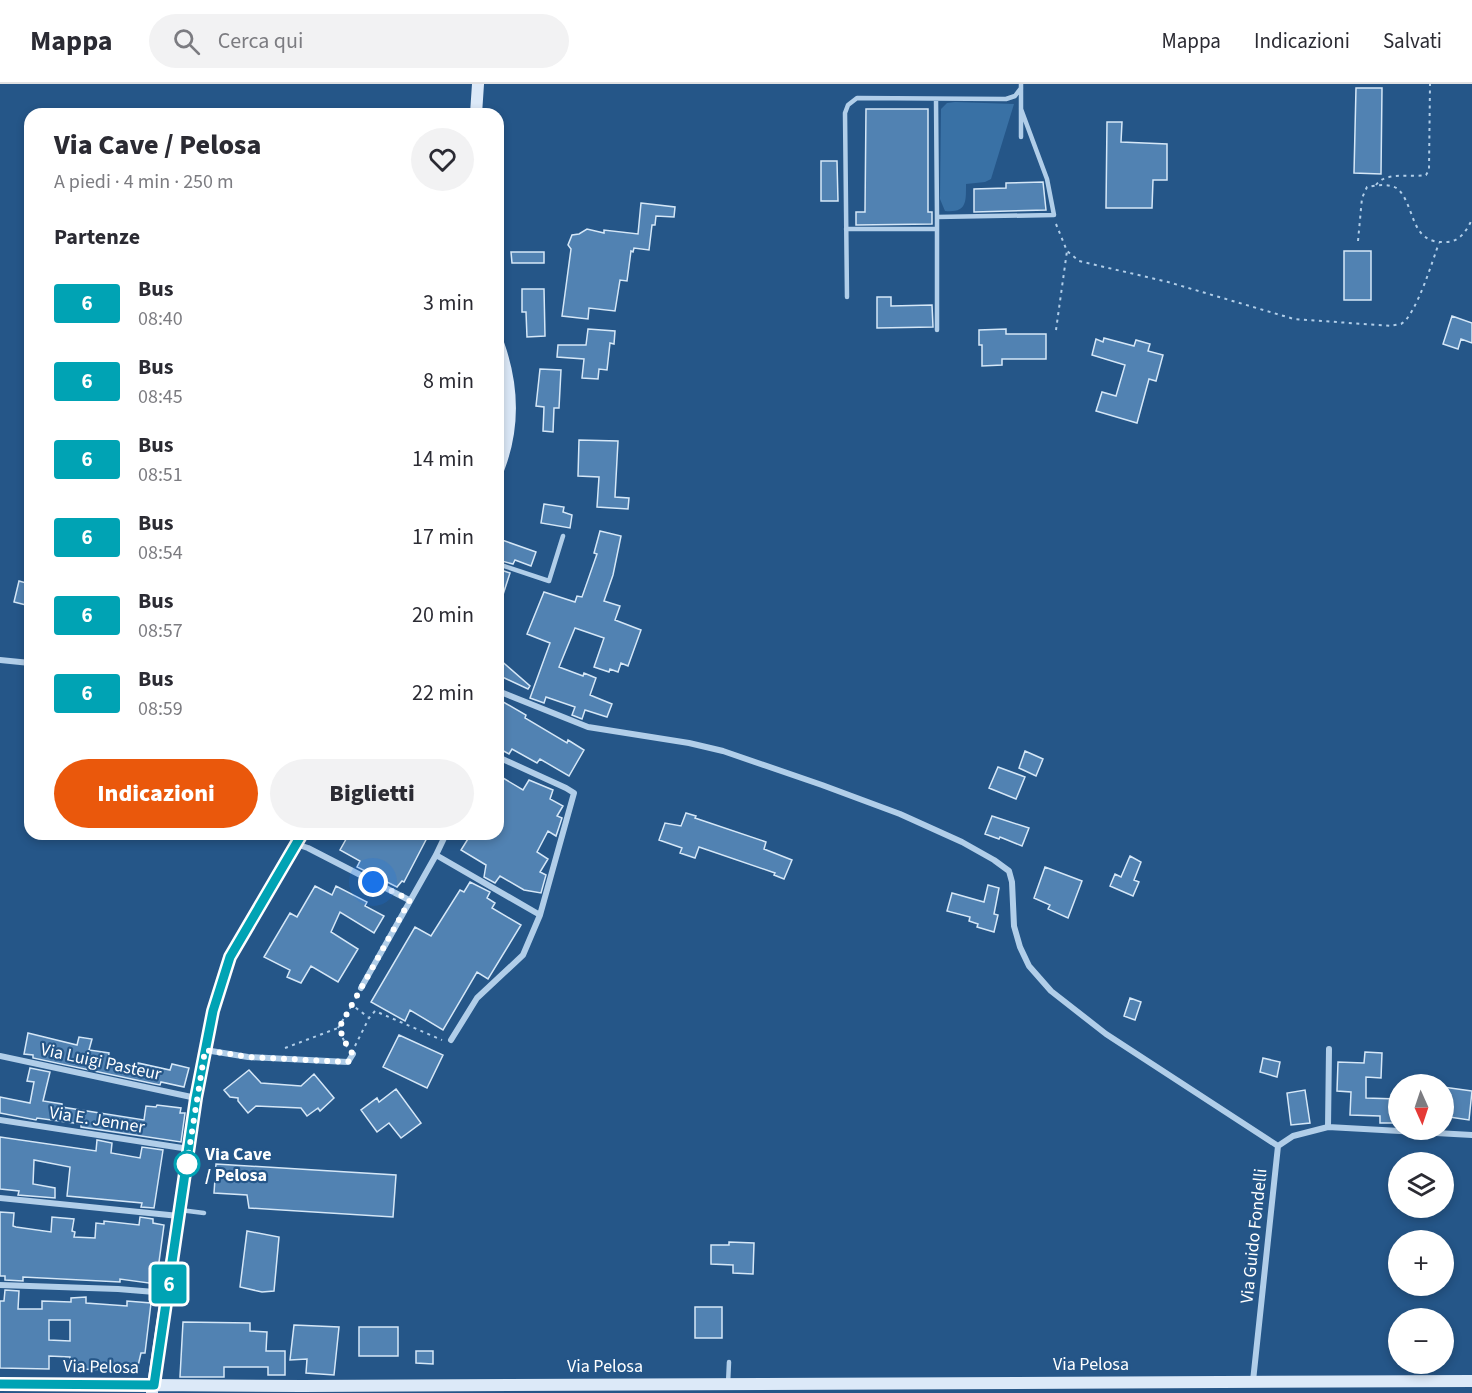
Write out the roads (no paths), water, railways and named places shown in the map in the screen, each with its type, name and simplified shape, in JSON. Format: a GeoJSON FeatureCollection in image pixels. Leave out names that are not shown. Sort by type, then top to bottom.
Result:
{"type":"FeatureCollection","features":[{"type":"Feature","properties":{"kind":"street"},"geometry":{"type":"LineString","coordinates":[[476,108],[478,84]]}},
{"type":"Feature","properties":{"kind":"street"},"geometry":{"type":"LineString","coordinates":[[504,362],[511,395],[504,450]]}},
{"type":"Feature","properties":{"kind":"street"},"geometry":{"type":"LineString","coordinates":[[0,660],[24,662]]}},
{"type":"Feature","properties":{"kind":"street"},"geometry":{"type":"LineString","coordinates":[[504,694],[588,727],[689,743],[723,751],[900,814],[962,842],[994,860],[1009,871],[1014,901],[1014,926],[1020,947],[1029,966],[1051,991],[1106,1034],[1278,1146]]}},
{"type":"Feature","properties":{"kind":"street"},"geometry":{"type":"LineString","coordinates":[[451,1040],[477,998],[523,955],[540,915],[574,794],[566,788],[504,760]]}},
{"type":"Feature","properties":{"kind":"street"},"geometry":{"type":"LineString","coordinates":[[153,1389],[196,1098],[213,1011],[230,957],[298,840]]}},
{"type":"Feature","properties":{"kind":"street"},"geometry":{"type":"LineString","coordinates":[[300,840],[308,848],[410,900]]}},
{"type":"Feature","properties":{"kind":"street"},"geometry":{"type":"LineString","coordinates":[[362,988],[443,840]]}},
{"type":"Feature","properties":{"kind":"street"},"geometry":{"type":"LineString","coordinates":[[436,855],[540,915]]}},
{"type":"Feature","properties":{"kind":"street"},"geometry":{"type":"LineString","coordinates":[[1328,1127],[1329,1049]]}},
{"type":"Feature","properties":{"kind":"street"},"geometry":{"type":"LineString","coordinates":[[205,1050],[248,1057],[348,1062],[353,1054]]}},
{"type":"Feature","properties":{"kind":"street","name":"Via Luigi Pasteur"},"geometry":{"type":"LineString","coordinates":[[0,1056],[196,1098]]}},
{"type":"Feature","properties":{"kind":"street","name":"Via E. Jenner"},"geometry":{"type":"LineString","coordinates":[[0,1120],[189,1149]]}},
{"type":"Feature","properties":{"kind":"street","name":"Via Guido Fondelli"},"geometry":{"type":"LineString","coordinates":[[1253,1381],[1278,1146],[1293,1136],[1328,1127],[1472,1135]]}},
{"type":"Feature","properties":{"kind":"street"},"geometry":{"type":"LineString","coordinates":[[0,1198],[180,1213]]}},
{"type":"Feature","properties":{"kind":"street"},"geometry":{"type":"LineString","coordinates":[[0,1285],[167,1293]]}},
{"type":"Feature","properties":{"kind":"street","name":"Via Pelosa"},"geometry":{"type":"LineString","coordinates":[[0,1384],[153,1389],[585,1389],[1211,1385],[1253,1381],[1472,1381]]}},
{"type":"Feature","properties":{"kind":"lane"},"geometry":{"type":"LineString","coordinates":[[847,297],[845,113],[848,105],[857,98],[1006,99],[1015,96],[1021,86]]}},
{"type":"Feature","properties":{"kind":"lane"},"geometry":{"type":"LineString","coordinates":[[1021,86],[1021,137]]}},
{"type":"Feature","properties":{"kind":"lane"},"geometry":{"type":"LineString","coordinates":[[936,99],[937,330]]}},
{"type":"Feature","properties":{"kind":"lane"},"geometry":{"type":"LineString","coordinates":[[937,217],[1054,215],[1047,179],[1021,109]]}},
{"type":"Feature","properties":{"kind":"lane"},"geometry":{"type":"LineString","coordinates":[[846,229],[937,229]]}},
{"type":"Feature","properties":{"kind":"lane"},"geometry":{"type":"LineString","coordinates":[[504,566],[549,581],[563,536]]}},
{"type":"Feature","properties":{"kind":"lane"},"geometry":{"type":"LineString","coordinates":[[180,1213],[204,1213]]}},
{"type":"Feature","properties":{"kind":"lane"},"geometry":{"type":"LineString","coordinates":[[729,1362],[732,1387]]}},
{"type":"Feature","properties":{"kind":"place","name":"Via Cave / Pelosa"},"geometry":{"type":"Point","coordinates":[187,1164]}}]}
